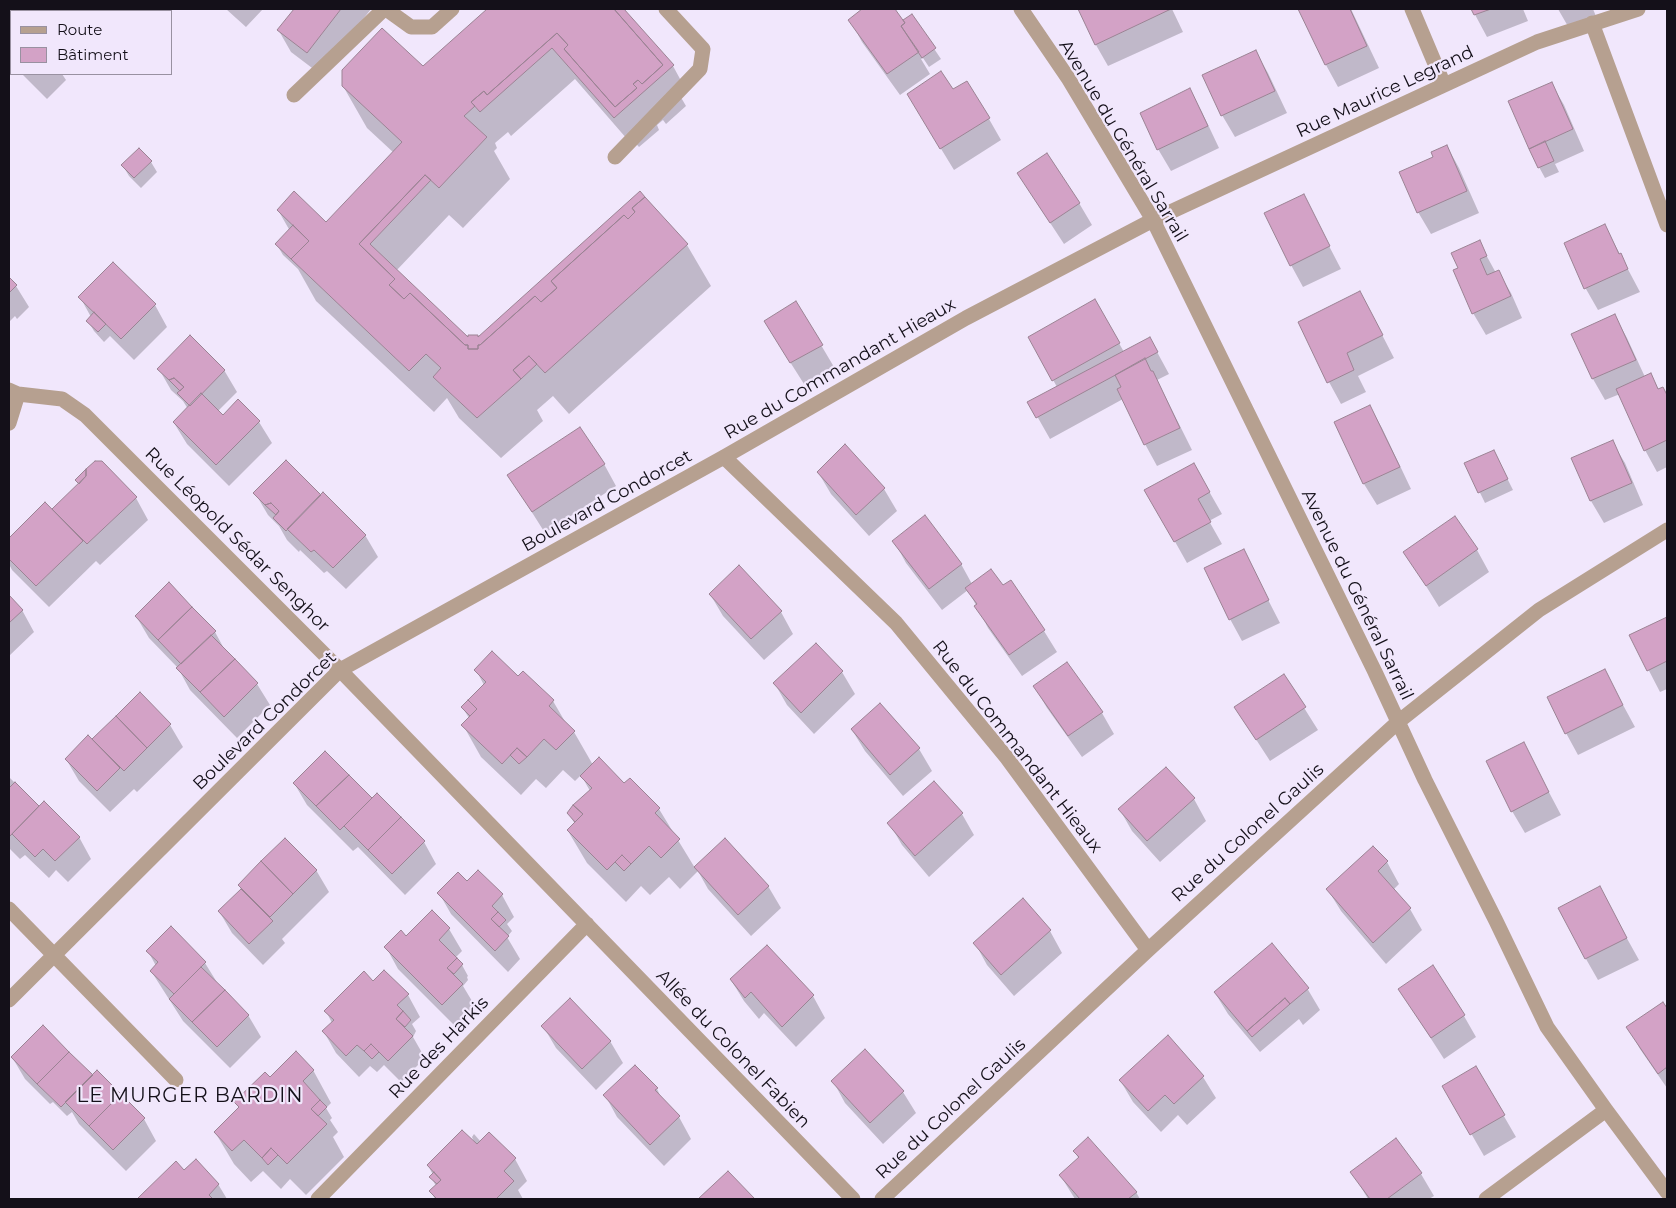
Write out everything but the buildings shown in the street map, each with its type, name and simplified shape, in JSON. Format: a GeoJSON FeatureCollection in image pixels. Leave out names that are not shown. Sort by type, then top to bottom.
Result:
{"type":"FeatureCollection","features":[{"type":"Feature","properties":{"kind":"street"},"geometry":{"type":"LineString","coordinates":[[294,94],[385,9],[411,27],[432,27],[452,9]]}},
{"type":"Feature","properties":{"kind":"street"},"geometry":{"type":"LineString","coordinates":[[615,157],[700,69],[703,49],[666,9]]}},
{"type":"Feature","properties":{"kind":"street","name":"Avenue du Général Sarrail"},"geometry":{"type":"LineString","coordinates":[[1021,9],[1068,78],[1153,220],[1547,1027],[1667,1192]]}},
{"type":"Feature","properties":{"kind":"street"},"geometry":{"type":"LineString","coordinates":[[1412,9],[1444,85]]}},
{"type":"Feature","properties":{"kind":"street","name":"Rue Maurice Legrand"},"geometry":{"type":"LineString","coordinates":[[1153,220],[1537,42],[1638,9]]}},
{"type":"Feature","properties":{"kind":"street"},"geometry":{"type":"LineString","coordinates":[[1592,23],[1667,225]]}},
{"type":"Feature","properties":{"kind":"street","name":"Rue du Commandant Hieaux"},"geometry":{"type":"LineString","coordinates":[[1148,950],[1006,758],[896,623],[724,457],[966,318],[1153,220]]}},
{"type":"Feature","properties":{"kind":"street"},"geometry":{"type":"LineString","coordinates":[[9,423],[13,392]]}},
{"type":"Feature","properties":{"kind":"street","name":"Rue Léopold Sédar Senghor"},"geometry":{"type":"LineString","coordinates":[[13,392],[62,399],[85,415],[340,670],[587,924]]}},
{"type":"Feature","properties":{"kind":"street","name":"Boulevard Condorcet"},"geometry":{"type":"LineString","coordinates":[[9,1000],[340,670],[724,457]]}},
{"type":"Feature","properties":{"kind":"street","name":"Rue du Colonel Gaulis"},"geometry":{"type":"LineString","coordinates":[[882,1199],[1148,950],[1398,722],[1539,610],[1667,530]]}},
{"type":"Feature","properties":{"kind":"street"},"geometry":{"type":"LineString","coordinates":[[9,909],[176,1080]]}},
{"type":"Feature","properties":{"kind":"street","name":"Rue des Harkis"},"geometry":{"type":"LineString","coordinates":[[318,1199],[587,924]]}},
{"type":"Feature","properties":{"kind":"street","name":"Allée du Colonel Fabien"},"geometry":{"type":"LineString","coordinates":[[587,924],[853,1199]]}},
{"type":"Feature","properties":{"kind":"street"},"geometry":{"type":"LineString","coordinates":[[1486,1199],[1606,1110]]}},
{"type":"Feature","properties":{"kind":"district","name":"LE MURGER BARDIN"},"geometry":{"type":"Point","coordinates":[190,1096]}}]}
